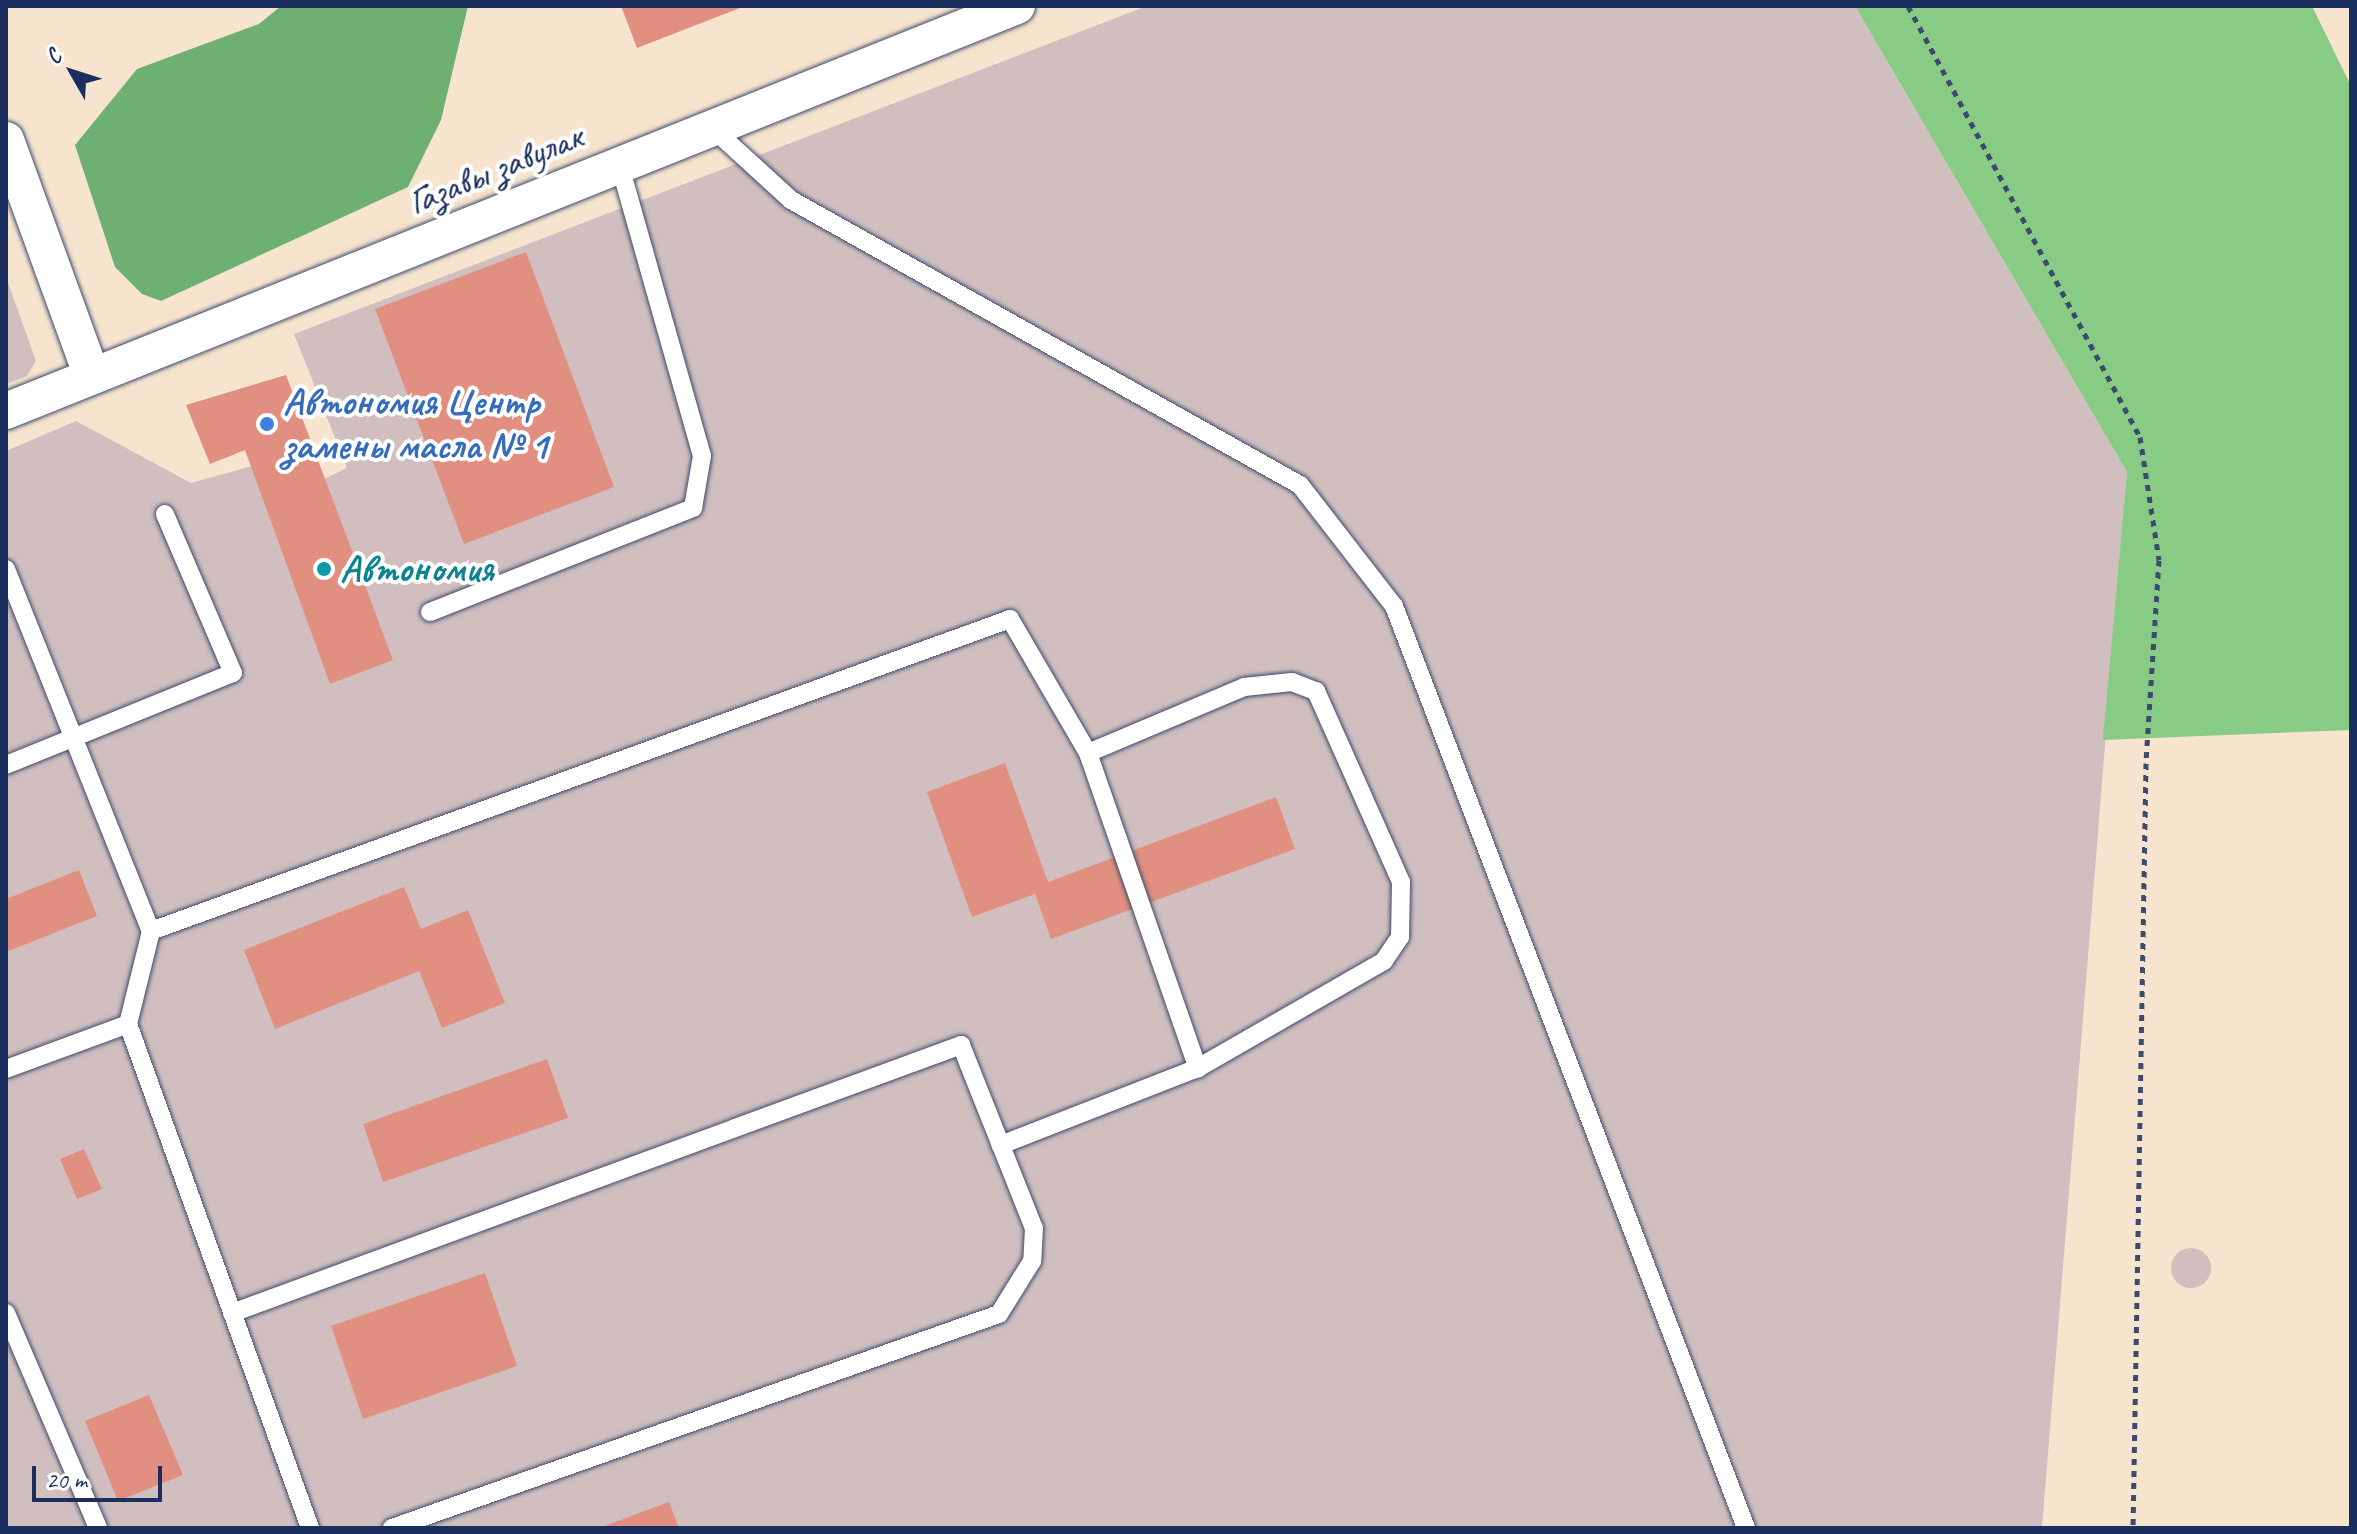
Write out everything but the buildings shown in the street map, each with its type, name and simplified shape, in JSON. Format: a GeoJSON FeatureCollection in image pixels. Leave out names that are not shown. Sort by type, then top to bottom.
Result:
{"type":"FeatureCollection","features":[{"type":"Feature","properties":{"kind":"street","name":"Газавы завулак"},"geometry":{"type":"LineString","coordinates":[[6,411],[91,373],[1017,6]]}},
{"type":"Feature","properties":{"kind":"street"},"geometry":{"type":"LineString","coordinates":[[6,140],[91,373]]}},
{"type":"Feature","properties":{"kind":"lane"},"geometry":{"type":"LineString","coordinates":[[710,126],[791,200],[1300,485],[1394,606],[1746,1528]]}},
{"type":"Feature","properties":{"kind":"lane"},"geometry":{"type":"LineString","coordinates":[[430,612],[693,508],[702,456],[619,163]]}},
{"type":"Feature","properties":{"kind":"lane"},"geometry":{"type":"LineString","coordinates":[[6,765],[233,673],[165,514]]}},
{"type":"Feature","properties":{"kind":"lane"},"geometry":{"type":"LineString","coordinates":[[6,569],[151,931],[128,1024],[310,1528]]}},
{"type":"Feature","properties":{"kind":"lane"},"geometry":{"type":"LineString","coordinates":[[151,931],[1010,619],[1088,753],[1198,1068]]}},
{"type":"Feature","properties":{"kind":"lane"},"geometry":{"type":"LineString","coordinates":[[1001,1145],[1198,1068],[1384,961],[1406,911],[1401,882],[1316,691],[1292,682],[1244,687],[1088,753]]}},
{"type":"Feature","properties":{"kind":"lane"},"geometry":{"type":"LineString","coordinates":[[6,1069],[128,1024]]}},
{"type":"Feature","properties":{"kind":"lane"},"geometry":{"type":"LineString","coordinates":[[232,1313],[961,1045],[1034,1228],[1032,1261],[999,1314],[392,1528]]}},
{"type":"Feature","properties":{"kind":"lane"},"geometry":{"type":"LineString","coordinates":[[6,1313],[98,1528]]}},
{"type":"Feature","properties":{"kind":"path"},"geometry":{"type":"LineString","coordinates":[[1908,6],[2140,437],[2159,560],[2146,763],[2133,1528]]}},
{"type":"Feature","properties":{"kind":"shaded area"},"geometry":{"type":"Polygon","coordinates":[[[1147,6],[1855,6],[2127,472],[2042,1528],[6,1528],[6,451],[76,421],[191,483],[252,466],[324,479],[347,468],[294,334],[1147,6]]]}},
{"type":"Feature","properties":{"kind":"shaded area"},"geometry":{"type":"Polygon","coordinates":[[[6,277],[36,361],[27,376],[6,384],[6,277]]]}},
{"type":"Feature","properties":{"kind":"shaded area"},"geometry":{"type":"Polygon","coordinates":[[[2191,1248],[2205,1254],[2211,1268],[2205,1282],[2191,1288],[2177,1282],[2171,1268],[2177,1254],[2191,1248]]]}},
{"type":"Feature","properties":{"kind":"green space"},"geometry":{"type":"Polygon","coordinates":[[[281,6],[468,6],[441,120],[408,187],[161,301],[142,294],[115,267],[75,145],[137,69],[259,24],[281,6]]]}},
{"type":"Feature","properties":{"kind":"green space"},"geometry":{"type":"Polygon","coordinates":[[[1855,6],[2312,6],[2351,86],[2351,730],[2103,740],[2127,472],[1855,6]]]}},
{"type":"Feature","properties":{"kind":"place","name":"Автономия Центр замены масла № 1"},"geometry":{"type":"Point","coordinates":[267,424]}},
{"type":"Feature","properties":{"kind":"place","name":"Автономия"},"geometry":{"type":"Point","coordinates":[324,569]}}]}
